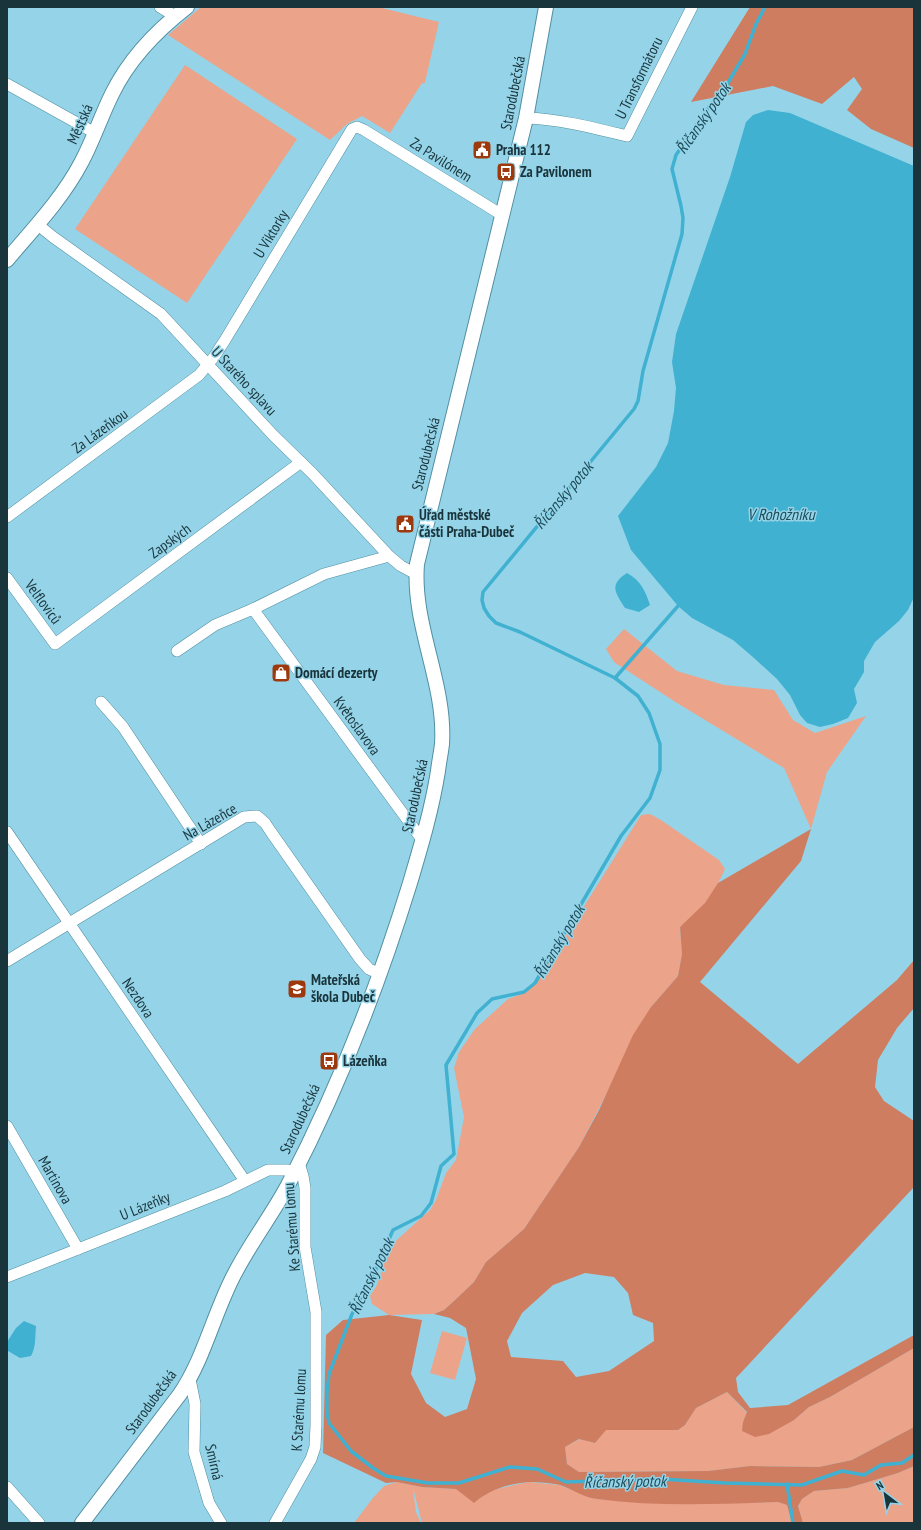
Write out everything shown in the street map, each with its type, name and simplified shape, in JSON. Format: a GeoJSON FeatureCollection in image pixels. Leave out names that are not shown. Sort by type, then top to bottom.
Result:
{"type":"FeatureCollection","features":[{"type":"Feature","properties":{"kind":"street"},"geometry":{"type":"LineString","coordinates":[[160,7],[175,16]]}},
{"type":"Feature","properties":{"kind":"street","name":"Městská"},"geometry":{"type":"LineString","coordinates":[[7,260],[37,224],[80,164],[112,94],[127,67],[148,42],[175,16],[187,7]]}},
{"type":"Feature","properties":{"kind":"street","name":"Starodubečská"},"geometry":{"type":"LineString","coordinates":[[82,1523],[190,1379],[204,1349],[228,1285],[242,1259],[274,1209],[296,1168],[343,1068],[380,974],[423,841],[436,785],[441,754],[442,721],[437,687],[420,615],[416,564],[526,118],[546,7]]}},
{"type":"Feature","properties":{"kind":"street","name":"U Transformátoru"},"geometry":{"type":"LineString","coordinates":[[526,118],[540,118],[627,136],[692,7]]}},
{"type":"Feature","properties":{"kind":"street"},"geometry":{"type":"LineString","coordinates":[[7,84],[95,133]]}},
{"type":"Feature","properties":{"kind":"street","name":"U Viktorky"},"geometry":{"type":"LineString","coordinates":[[208,365],[225,340],[349,133],[355,128],[364,130]]}},
{"type":"Feature","properties":{"kind":"street","name":"Za Pavilónem"},"geometry":{"type":"LineString","coordinates":[[364,130],[502,215]]}},
{"type":"Feature","properties":{"kind":"street","name":"U Starého splavu"},"geometry":{"type":"LineString","coordinates":[[37,224],[161,314],[273,435],[301,462],[389,556],[401,566],[416,574]]}},
{"type":"Feature","properties":{"kind":"street","name":"Za Lázeňkou"},"geometry":{"type":"LineString","coordinates":[[7,517],[199,375],[208,365]]}},
{"type":"Feature","properties":{"kind":"street","name":"Zapských"},"geometry":{"type":"LineString","coordinates":[[55,644],[301,462]]}},
{"type":"Feature","properties":{"kind":"street"},"geometry":{"type":"LineString","coordinates":[[177,650],[215,625],[253,609],[324,574],[389,556]]}},
{"type":"Feature","properties":{"kind":"street","name":"Velfloviců"},"geometry":{"type":"LineString","coordinates":[[7,578],[55,644]]}},
{"type":"Feature","properties":{"kind":"street","name":"Květoslavova"},"geometry":{"type":"LineString","coordinates":[[253,609],[423,841]]}},
{"type":"Feature","properties":{"kind":"street"},"geometry":{"type":"LineString","coordinates":[[101,702],[127,732],[201,844]]}},
{"type":"Feature","properties":{"kind":"street","name":"Na Lázeňce"},"geometry":{"type":"LineString","coordinates":[[7,961],[244,817],[257,816],[271,832],[360,959],[369,969],[380,974]]}},
{"type":"Feature","properties":{"kind":"street","name":"Nezdova"},"geometry":{"type":"LineString","coordinates":[[7,832],[245,1181]]}},
{"type":"Feature","properties":{"kind":"street","name":"Martinova"},"geometry":{"type":"LineString","coordinates":[[7,1126],[78,1249]]}},
{"type":"Feature","properties":{"kind":"street","name":"U Lázeňky"},"geometry":{"type":"LineString","coordinates":[[7,1277],[225,1190],[268,1170],[288,1170],[296,1168]]}},
{"type":"Feature","properties":{"kind":"street","name":"Ke Starému lomu"},"geometry":{"type":"LineString","coordinates":[[296,1168],[303,1176],[305,1188],[305,1247],[316,1312]]}},
{"type":"Feature","properties":{"kind":"street","name":"K Starému lomu"},"geometry":{"type":"LineString","coordinates":[[275,1523],[306,1471],[312,1459],[315,1447],[317,1392],[316,1312]]}},
{"type":"Feature","properties":{"kind":"street","name":"Smírná"},"geometry":{"type":"LineString","coordinates":[[190,1379],[195,1404],[194,1452],[209,1504],[221,1523]]}},
{"type":"Feature","properties":{"kind":"street"},"geometry":{"type":"LineString","coordinates":[[7,1486],[39,1523]]}},
{"type":"Feature","properties":{"kind":"shaded area"},"geometry":{"type":"Polygon","coordinates":[[[201,7],[378,7],[439,22],[425,82],[424,84],[422,83],[390,133],[362,116],[347,124],[330,140],[168,35],[201,7]]]}},
{"type":"Feature","properties":{"kind":"shaded area"},"geometry":{"type":"Polygon","coordinates":[[[750,7],[914,7],[914,148],[871,129],[847,110],[862,89],[854,77],[822,104],[773,86],[691,102],[750,7]]]}},
{"type":"Feature","properties":{"kind":"shaded area"},"geometry":{"type":"Polygon","coordinates":[[[185,65],[297,139],[187,303],[75,229],[185,65]]]}},
{"type":"Feature","properties":{"kind":"shaded area"},"geometry":{"type":"Polygon","coordinates":[[[624,629],[677,671],[724,685],[774,690],[793,720],[815,733],[866,716],[827,772],[811,829],[784,768],[677,703],[614,662],[606,649],[624,629]]]}},
{"type":"Feature","properties":{"kind":"shaded area"},"geometry":{"type":"Polygon","coordinates":[[[650,814],[719,860],[725,869],[716,888],[702,908],[680,927],[682,954],[678,976],[651,1007],[579,1147],[524,1229],[486,1262],[474,1282],[444,1310],[434,1314],[389,1315],[372,1304],[370,1296],[377,1285],[389,1247],[430,1210],[436,1200],[446,1173],[456,1160],[464,1117],[454,1068],[459,1052],[475,1029],[508,999],[525,993],[533,985],[540,972],[553,956],[641,815],[650,814]]]}},
{"type":"Feature","properties":{"kind":"shaded area"},"geometry":{"type":"Polygon","coordinates":[[[811,829],[801,861],[700,982],[798,1064],[897,980],[914,960],[914,1008],[897,1028],[878,1060],[875,1087],[884,1101],[914,1121],[914,1187],[736,1378],[738,1392],[750,1408],[788,1405],[914,1335],[914,1348],[830,1397],[809,1407],[794,1420],[769,1434],[755,1437],[742,1431],[743,1422],[747,1412],[727,1392],[696,1408],[685,1425],[678,1430],[606,1430],[595,1443],[579,1439],[565,1447],[567,1464],[579,1472],[708,1471],[750,1466],[819,1467],[852,1460],[914,1427],[914,1466],[898,1473],[848,1488],[814,1491],[802,1499],[798,1506],[803,1523],[792,1523],[787,1505],[778,1502],[733,1504],[665,1504],[620,1502],[592,1498],[560,1485],[541,1482],[522,1483],[500,1488],[486,1494],[474,1503],[456,1489],[422,1487],[397,1482],[386,1483],[323,1453],[326,1335],[343,1320],[389,1315],[422,1320],[411,1374],[426,1403],[445,1417],[467,1409],[476,1379],[466,1328],[450,1318],[434,1314],[444,1310],[454,1301],[474,1282],[486,1262],[524,1229],[579,1147],[599,1110],[633,1035],[651,1007],[678,976],[682,954],[680,927],[705,903],[718,883],[811,829]],[[585,1273],[553,1285],[522,1313],[507,1341],[511,1357],[563,1361],[576,1377],[609,1371],[654,1341],[653,1323],[633,1315],[628,1293],[614,1277],[585,1273]]]}},
{"type":"Feature","properties":{"kind":"shaded area"},"geometry":{"type":"Polygon","coordinates":[[[442,1331],[467,1338],[455,1380],[430,1373],[442,1331]]]}},
{"type":"Feature","properties":{"kind":"shaded area"},"geometry":{"type":"Polygon","coordinates":[[[914,1348],[914,1427],[852,1460],[819,1467],[750,1466],[708,1471],[579,1472],[567,1464],[565,1447],[580,1439],[595,1443],[605,1430],[678,1430],[685,1425],[696,1408],[727,1392],[747,1413],[743,1422],[794,1420],[809,1407],[830,1397],[914,1348]]]}},
{"type":"Feature","properties":{"kind":"shaded area"},"geometry":{"type":"Polygon","coordinates":[[[914,1466],[914,1523],[803,1523],[798,1506],[802,1499],[814,1491],[848,1488],[898,1473],[914,1466]]]}},
{"type":"Feature","properties":{"kind":"shaded area"},"geometry":{"type":"Polygon","coordinates":[[[397,1482],[422,1487],[456,1489],[481,1496],[493,1490],[529,1482],[559,1485],[596,1499],[680,1504],[778,1502],[787,1505],[792,1523],[422,1523],[413,1488],[416,1512],[421,1523],[354,1523],[384,1486],[397,1482]]]}},
{"type":"Feature","properties":{"kind":"water","name":"V Rohožníku"},"geometry":{"type":"Polygon","coordinates":[[[768,110],[790,113],[914,166],[914,597],[908,610],[899,621],[875,642],[864,661],[864,672],[854,689],[857,703],[848,718],[820,727],[807,723],[800,715],[790,695],[777,679],[733,640],[692,618],[678,606],[631,550],[618,516],[656,467],[668,443],[674,411],[676,388],[672,362],[676,334],[730,177],[746,122],[753,115],[768,110]]]}},
{"type":"Feature","properties":{"kind":"water"},"geometry":{"type":"Polygon","coordinates":[[[627,573],[636,579],[642,586],[650,605],[639,612],[625,608],[617,593],[617,581],[627,573]]]}},
{"type":"Feature","properties":{"kind":"water"},"geometry":{"type":"Polygon","coordinates":[[[24,1321],[36,1326],[35,1342],[31,1356],[20,1358],[8,1351],[7,1342],[16,1328],[24,1321]]]}},
{"type":"Feature","properties":{"kind":"waterway","name":"Říčanský potok"},"geometry":{"type":"LineString","coordinates":[[765,7],[756,24],[745,54],[723,91],[709,107],[676,155],[672,169],[683,218],[682,234],[643,371],[638,401],[634,409],[483,592],[482,600],[484,608],[496,623],[520,632],[615,678],[638,696],[649,713],[660,744],[660,770],[650,798],[621,836],[535,983],[524,992],[492,999],[477,1013],[446,1065],[454,1154],[441,1166],[431,1203],[421,1216],[393,1230],[374,1274],[352,1314],[329,1374],[327,1413],[329,1423],[351,1451],[373,1468],[386,1476],[428,1483],[459,1483],[510,1467],[537,1469],[566,1482],[661,1479],[725,1483],[802,1485],[842,1471],[864,1475],[881,1465],[902,1463],[914,1455]]}},
{"type":"Feature","properties":{"kind":"waterway"},"geometry":{"type":"LineString","coordinates":[[615,678],[678,606]]}},
{"type":"Feature","properties":{"kind":"waterway"},"geometry":{"type":"LineString","coordinates":[[787,1484],[793,1523]]}},
{"type":"Feature","properties":{"kind":"place","name":"Praha 112"},"geometry":{"type":"Point","coordinates":[482,150]}},
{"type":"Feature","properties":{"kind":"place","name":"Za Pavilonem"},"geometry":{"type":"Point","coordinates":[506,172]}},
{"type":"Feature","properties":{"kind":"place","name":"Úřad městské části Praha-Dubeč"},"geometry":{"type":"Point","coordinates":[405,524]}},
{"type":"Feature","properties":{"kind":"place","name":"Domácí dezerty"},"geometry":{"type":"Point","coordinates":[281,673]}},
{"type":"Feature","properties":{"kind":"place","name":"Mateřská škola Dubeč"},"geometry":{"type":"Point","coordinates":[297,989]}},
{"type":"Feature","properties":{"kind":"place","name":"Lázeňka"},"geometry":{"type":"Point","coordinates":[329,1061]}}]}
